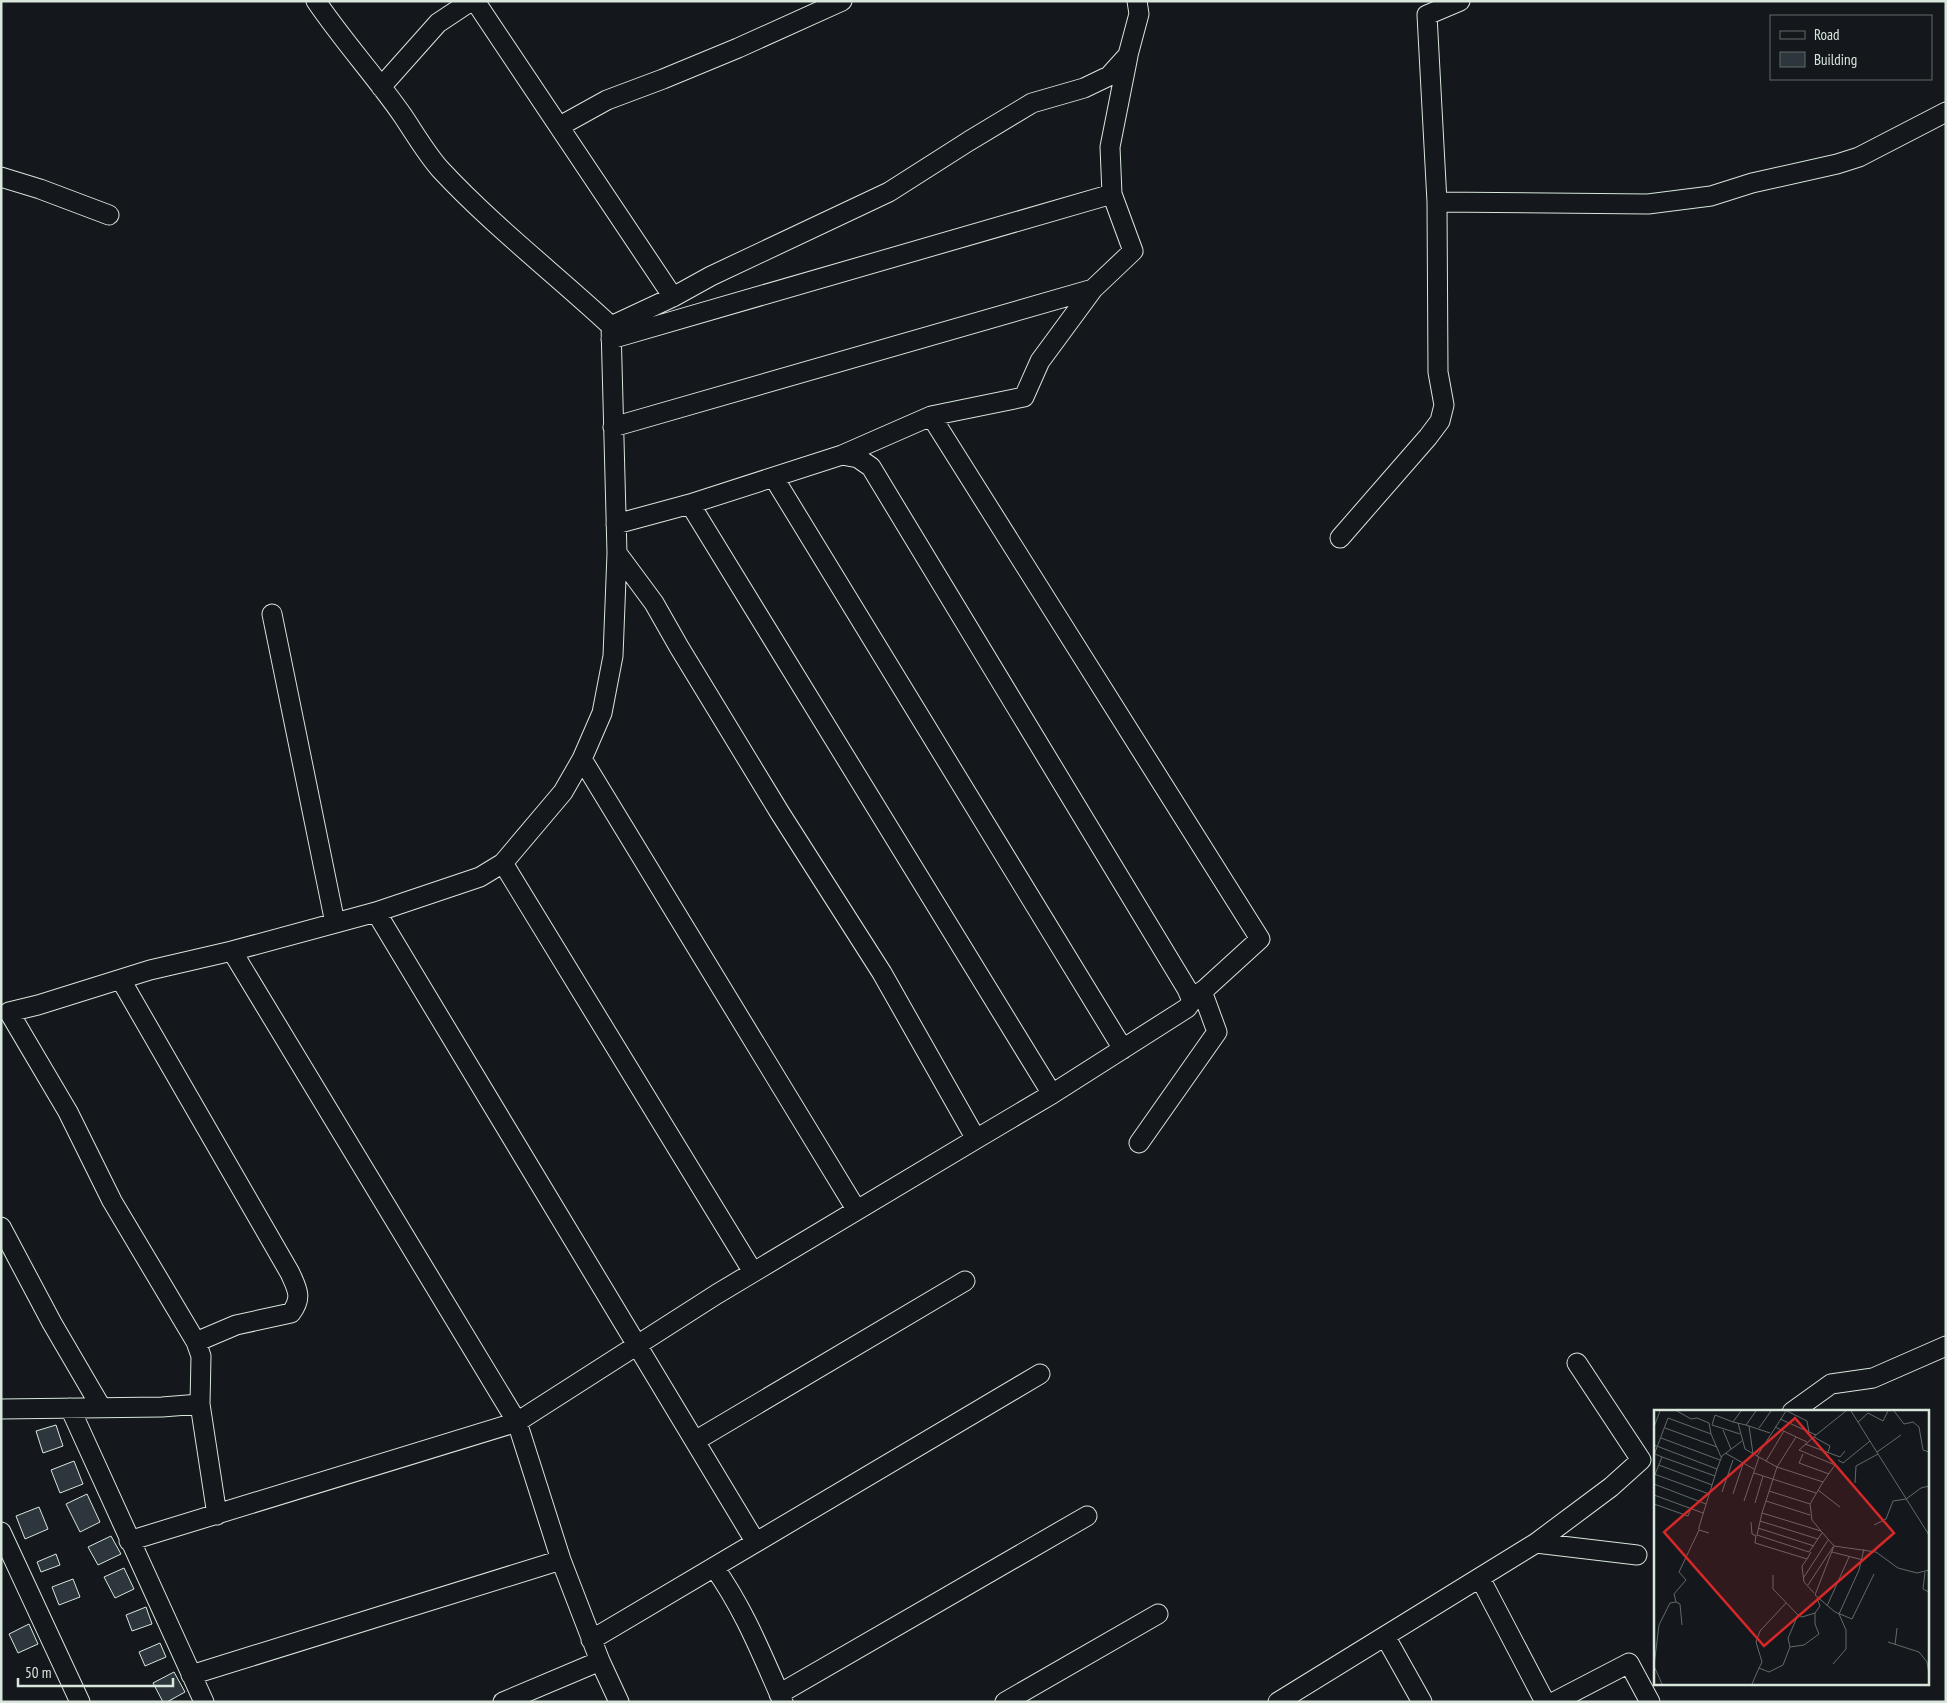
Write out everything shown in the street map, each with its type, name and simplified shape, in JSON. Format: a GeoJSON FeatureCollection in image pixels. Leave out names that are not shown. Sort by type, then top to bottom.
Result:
{"type":"FeatureCollection","features":[{"type":"Feature","properties":{"kind":"street"},"geometry":{"type":"LineString","coordinates":[[217,1514],[200,1404],[201,1356],[196,1342],[112,1201],[68,1112],[5,1013],[150,970],[232,951],[376,912],[480,876],[502,863],[563,792],[582,759],[602,713],[613,656],[616,524],[611,332],[445,174],[421,145],[403,116],[316,1]]}},
{"type":"Feature","properties":{"kind":"street"},"geometry":{"type":"LineString","coordinates":[[381,87],[438,23],[471,1]]}},
{"type":"Feature","properties":{"kind":"street"},"geometry":{"type":"LineString","coordinates":[[476,1],[673,297]]}},
{"type":"Feature","properties":{"kind":"street"},"geometry":{"type":"LineString","coordinates":[[560,126],[606,100],[738,48],[842,1]]}},
{"type":"Feature","properties":{"kind":"street"},"geometry":{"type":"LineString","coordinates":[[1340,538],[1428,436],[1440,421],[1444,412],[1438,372],[1437,202],[1426,8],[1460,1]]}},
{"type":"Feature","properties":{"kind":"street"},"geometry":{"type":"LineString","coordinates":[[616,524],[690,504],[842,456],[931,416],[1024,397],[1040,361],[1093,289],[1133,251],[1112,194],[1110,147],[1139,5]]}},
{"type":"Feature","properties":{"kind":"street"},"geometry":{"type":"LineString","coordinates":[[611,332],[711,276],[889,192],[968,141],[1032,103],[1084,88],[1109,76],[1128,55]]}},
{"type":"Feature","properties":{"kind":"street"},"geometry":{"type":"LineString","coordinates":[[1437,202],[1648,204],[1711,196],[1752,183],[1860,157],[1946,112]]}},
{"type":"Feature","properties":{"kind":"street"},"geometry":{"type":"LineString","coordinates":[[1,177],[40,189],[109,215]]}},
{"type":"Feature","properties":{"kind":"street"},"geometry":{"type":"LineString","coordinates":[[611,332],[1112,194]]}},
{"type":"Feature","properties":{"kind":"street"},"geometry":{"type":"LineString","coordinates":[[613,427],[1093,289]]}},
{"type":"Feature","properties":{"kind":"street"},"geometry":{"type":"LineString","coordinates":[[129,1541],[517,1422],[753,1272],[1052,1094],[1187,1008],[1197,996],[1260,939],[931,416]]}},
{"type":"Feature","properties":{"kind":"street"},"geometry":{"type":"LineString","coordinates":[[842,456],[858,458],[871,467],[1187,989],[1197,996],[1217,1032],[1139,1143]]}},
{"type":"Feature","properties":{"kind":"street"},"geometry":{"type":"LineString","coordinates":[[774,478],[1122,1049]]}},
{"type":"Feature","properties":{"kind":"street"},"geometry":{"type":"LineString","coordinates":[[690,504],[1052,1094]]}},
{"type":"Feature","properties":{"kind":"street"},"geometry":{"type":"LineString","coordinates":[[616,553],[654,603],[780,813],[882,973],[976,1139]]}},
{"type":"Feature","properties":{"kind":"street"},"geometry":{"type":"LineString","coordinates":[[272,614],[335,923]]}},
{"type":"Feature","properties":{"kind":"street"},"geometry":{"type":"LineString","coordinates":[[582,759],[856,1209]]}},
{"type":"Feature","properties":{"kind":"street"},"geometry":{"type":"LineString","coordinates":[[502,863],[753,1272]]}},
{"type":"Feature","properties":{"kind":"street"},"geometry":{"type":"LineString","coordinates":[[376,912],[756,1541]]}},
{"type":"Feature","properties":{"kind":"street"},"geometry":{"type":"LineString","coordinates":[[232,951],[517,1422],[562,1560],[591,1640],[619,1702]]}},
{"type":"Feature","properties":{"kind":"street"},"geometry":{"type":"LineString","coordinates":[[121,980],[290,1272],[299,1294],[297,1305],[291,1313],[236,1326],[196,1342]]}},
{"type":"Feature","properties":{"kind":"street"},"geometry":{"type":"LineString","coordinates":[[1,1227],[52,1323],[102,1407]]}},
{"type":"Feature","properties":{"kind":"street"},"geometry":{"type":"LineString","coordinates":[[695,1441],[964,1280]]}},
{"type":"Feature","properties":{"kind":"street"},"geometry":{"type":"LineString","coordinates":[[1795,1410],[1831,1384],[1873,1378],[1946,1346]]}},
{"type":"Feature","properties":{"kind":"street"},"geometry":{"type":"LineString","coordinates":[[1289,1699],[1536,1543],[1648,1459],[1577,1363]]}},
{"type":"Feature","properties":{"kind":"street"},"geometry":{"type":"LineString","coordinates":[[591,1640],[1040,1374]]}},
{"type":"Feature","properties":{"kind":"street"},"geometry":{"type":"LineString","coordinates":[[1,1408],[162,1407],[200,1404]]}},
{"type":"Feature","properties":{"kind":"street"},"geometry":{"type":"LineString","coordinates":[[70,1408],[204,1702]]}},
{"type":"Feature","properties":{"kind":"street"},"geometry":{"type":"LineString","coordinates":[[714,1567],[732,1593],[757,1641],[781,1698],[1087,1516]]}},
{"type":"Feature","properties":{"kind":"street"},"geometry":{"type":"LineString","coordinates":[[1,1532],[80,1702]]}},
{"type":"Feature","properties":{"kind":"street"},"geometry":{"type":"LineString","coordinates":[[1536,1543],[1637,1555]]}},
{"type":"Feature","properties":{"kind":"street"},"geometry":{"type":"LineString","coordinates":[[191,1675],[562,1560]]}},
{"type":"Feature","properties":{"kind":"street"},"geometry":{"type":"LineString","coordinates":[[1480,1578],[1545,1702]]}},
{"type":"Feature","properties":{"kind":"street"},"geometry":{"type":"LineString","coordinates":[[1005,1702],[1158,1614]]}},
{"type":"Feature","properties":{"kind":"street"},"geometry":{"type":"LineString","coordinates":[[1386,1636],[1422,1702]]}},
{"type":"Feature","properties":{"kind":"street"},"geometry":{"type":"LineString","coordinates":[[503,1702],[600,1661]]}},
{"type":"Feature","properties":{"kind":"street"},"geometry":{"type":"LineString","coordinates":[[1554,1702],[1629,1663],[1650,1702]]}},
{"type":"Feature","properties":{"kind":"building"},"geometry":{"type":"Polygon","coordinates":[[[56,1425],[63,1446],[43,1453],[36,1431],[56,1425]]]}},
{"type":"Feature","properties":{"kind":"building"},"geometry":{"type":"Polygon","coordinates":[[[74,1461],[83,1484],[60,1493],[51,1470],[74,1461]]]}},
{"type":"Feature","properties":{"kind":"building"},"geometry":{"type":"Polygon","coordinates":[[[87,1494],[100,1522],[80,1532],[66,1504],[87,1494]]]}},
{"type":"Feature","properties":{"kind":"building"},"geometry":{"type":"Polygon","coordinates":[[[39,1507],[48,1529],[25,1539],[16,1516],[39,1507]]]}},
{"type":"Feature","properties":{"kind":"building"},"geometry":{"type":"Polygon","coordinates":[[[111,1536],[121,1554],[98,1565],[88,1547],[111,1536]]]}},
{"type":"Feature","properties":{"kind":"building"},"geometry":{"type":"Polygon","coordinates":[[[56,1554],[60,1565],[41,1572],[37,1562],[56,1554]]]}},
{"type":"Feature","properties":{"kind":"building"},"geometry":{"type":"Polygon","coordinates":[[[124,1568],[134,1589],[115,1598],[104,1577],[124,1568]]]}},
{"type":"Feature","properties":{"kind":"building"},"geometry":{"type":"Polygon","coordinates":[[[73,1579],[80,1597],[59,1605],[52,1587],[73,1579]]]}},
{"type":"Feature","properties":{"kind":"building"},"geometry":{"type":"Polygon","coordinates":[[[146,1607],[152,1624],[132,1631],[126,1615],[146,1607]]]}},
{"type":"Feature","properties":{"kind":"building"},"geometry":{"type":"Polygon","coordinates":[[[29,1624],[38,1644],[18,1653],[9,1634],[29,1624]]]}},
{"type":"Feature","properties":{"kind":"building"},"geometry":{"type":"Polygon","coordinates":[[[160,1643],[166,1657],[145,1666],[139,1652],[160,1643]]]}},
{"type":"Feature","properties":{"kind":"building"},"geometry":{"type":"Polygon","coordinates":[[[174,1672],[185,1692],[167,1702],[163,1702],[153,1683],[174,1672]]]}}]}
